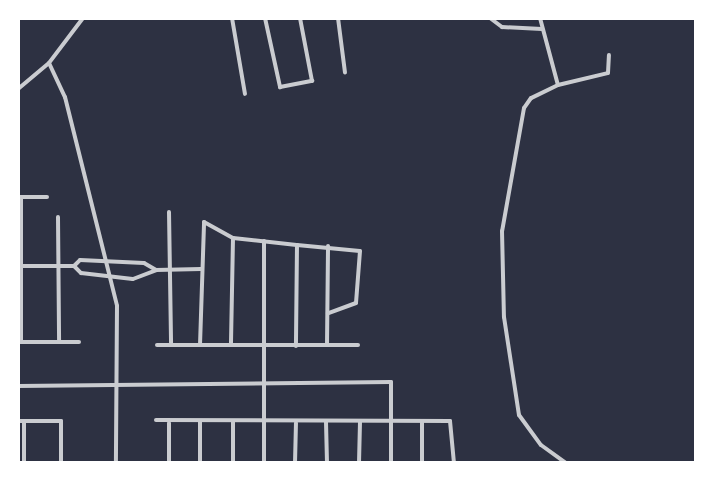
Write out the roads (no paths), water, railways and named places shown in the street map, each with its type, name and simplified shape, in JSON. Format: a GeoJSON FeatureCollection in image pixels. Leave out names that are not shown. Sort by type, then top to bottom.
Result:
{"type":"FeatureCollection","features":[{"type":"Feature","properties":{"kind":"street"},"geometry":{"type":"LineString","coordinates":[[18,89],[49,63],[83,18]]}},
{"type":"Feature","properties":{"kind":"street"},"geometry":{"type":"LineString","coordinates":[[231,18],[245,94]]}},
{"type":"Feature","properties":{"kind":"street"},"geometry":{"type":"LineString","coordinates":[[265,18],[280,87],[312,81],[300,18]]}},
{"type":"Feature","properties":{"kind":"street"},"geometry":{"type":"LineString","coordinates":[[338,18],[345,73]]}},
{"type":"Feature","properties":{"kind":"street"},"geometry":{"type":"LineString","coordinates":[[490,18],[502,27],[542,28]]}},
{"type":"Feature","properties":{"kind":"street"},"geometry":{"type":"LineString","coordinates":[[540,18],[558,85]]}},
{"type":"Feature","properties":{"kind":"street"},"geometry":{"type":"LineString","coordinates":[[566,463],[541,445],[519,415],[504,317],[502,253],[524,108],[531,98],[558,85],[608,73],[609,56]]}},
{"type":"Feature","properties":{"kind":"street"},"geometry":{"type":"LineString","coordinates":[[49,63],[65,97],[111,276],[119,338],[115,386],[116,463]]}},
{"type":"Feature","properties":{"kind":"street"},"geometry":{"type":"LineString","coordinates":[[47,197],[20,197],[20,342],[79,342]]}},
{"type":"Feature","properties":{"kind":"street"},"geometry":{"type":"LineString","coordinates":[[169,212],[171,345]]}},
{"type":"Feature","properties":{"kind":"street"},"geometry":{"type":"LineString","coordinates":[[58,217],[59,342]]}},
{"type":"Feature","properties":{"kind":"street"},"geometry":{"type":"LineString","coordinates":[[200,345],[202,223],[231,237],[360,251],[356,303],[328,313]]}},
{"type":"Feature","properties":{"kind":"street"},"geometry":{"type":"LineString","coordinates":[[231,237],[231,345]]}},
{"type":"Feature","properties":{"kind":"street"},"geometry":{"type":"LineString","coordinates":[[264,241],[264,463]]}},
{"type":"Feature","properties":{"kind":"street"},"geometry":{"type":"LineString","coordinates":[[296,346],[297,245]]}},
{"type":"Feature","properties":{"kind":"street"},"geometry":{"type":"LineString","coordinates":[[327,345],[328,246]]}},
{"type":"Feature","properties":{"kind":"street"},"geometry":{"type":"LineString","coordinates":[[21,266],[74,266],[80,260],[144,263],[156,270]]}},
{"type":"Feature","properties":{"kind":"street"},"geometry":{"type":"LineString","coordinates":[[74,266],[81,273],[142,278],[156,270],[201,269]]}},
{"type":"Feature","properties":{"kind":"street"},"geometry":{"type":"LineString","coordinates":[[157,345],[358,345]]}},
{"type":"Feature","properties":{"kind":"street"},"geometry":{"type":"LineString","coordinates":[[18,386],[391,382],[391,463]]}},
{"type":"Feature","properties":{"kind":"street"},"geometry":{"type":"LineString","coordinates":[[156,420],[169,423],[200,421],[452,422],[454,463]]}},
{"type":"Feature","properties":{"kind":"street"},"geometry":{"type":"LineString","coordinates":[[18,421],[61,421],[61,463]]}},
{"type":"Feature","properties":{"kind":"street"},"geometry":{"type":"LineString","coordinates":[[24,421],[24,463]]}},
{"type":"Feature","properties":{"kind":"street"},"geometry":{"type":"LineString","coordinates":[[200,421],[200,463]]}},
{"type":"Feature","properties":{"kind":"street"},"geometry":{"type":"LineString","coordinates":[[359,463],[360,421]]}},
{"type":"Feature","properties":{"kind":"street"},"geometry":{"type":"LineString","coordinates":[[422,421],[422,463]]}},
{"type":"Feature","properties":{"kind":"street"},"geometry":{"type":"LineString","coordinates":[[233,422],[233,463]]}},
{"type":"Feature","properties":{"kind":"street"},"geometry":{"type":"LineString","coordinates":[[327,422],[327,463]]}},
{"type":"Feature","properties":{"kind":"street"},"geometry":{"type":"LineString","coordinates":[[169,423],[169,463]]}},
{"type":"Feature","properties":{"kind":"street"},"geometry":{"type":"LineString","coordinates":[[295,463],[296,423]]}}]}
